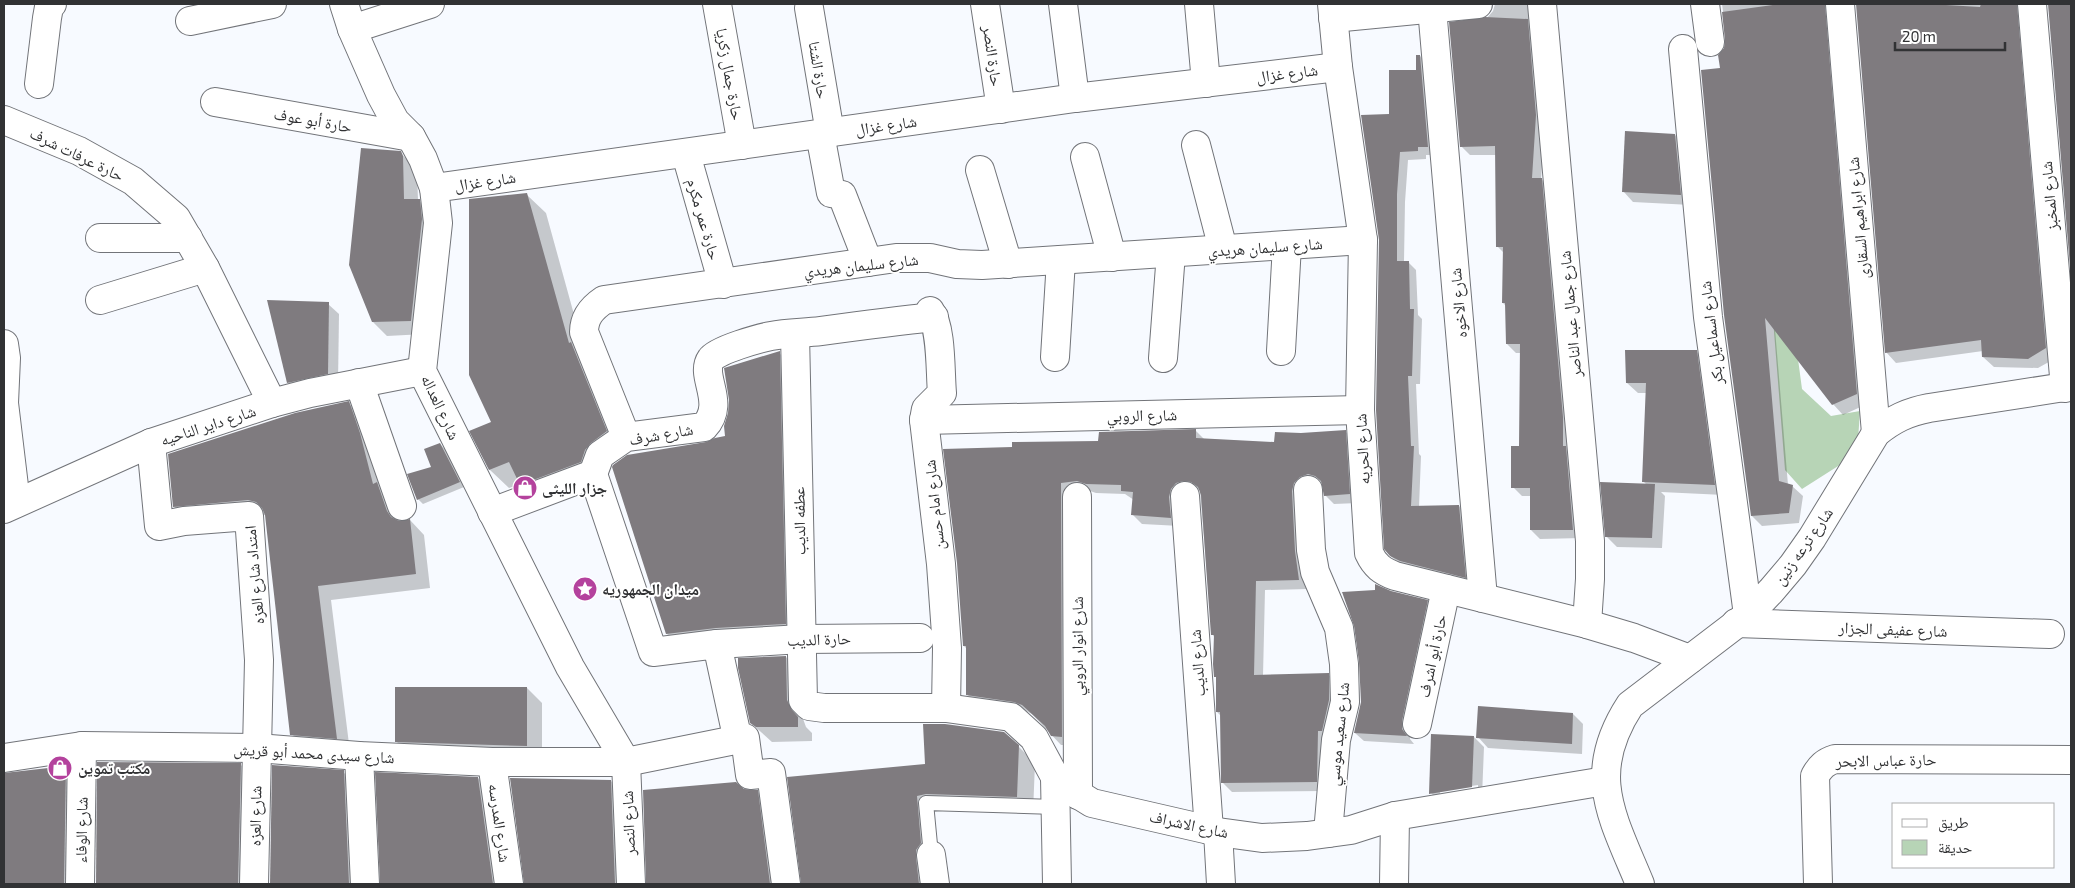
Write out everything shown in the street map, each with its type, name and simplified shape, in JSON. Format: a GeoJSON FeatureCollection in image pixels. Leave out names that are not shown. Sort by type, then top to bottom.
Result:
{"type":"FeatureCollection","features":[{"type":"Feature","properties":{"kind":"street"},"geometry":{"type":"LineString","coordinates":[[39,84],[47,18],[49,7],[52,4]]}},
{"type":"Feature","properties":{"kind":"street"},"geometry":{"type":"LineString","coordinates":[[190,21],[272,4]]}},
{"type":"Feature","properties":{"kind":"street"},"geometry":{"type":"LineString","coordinates":[[348,16],[430,4]]}},
{"type":"Feature","properties":{"kind":"street","name":"حارة جمال زكريا"},"geometry":{"type":"LineString","coordinates":[[718,4],[742,145]]}},
{"type":"Feature","properties":{"kind":"street","name":"حارة النصر"},"geometry":{"type":"LineString","coordinates":[[986,4],[1001,109]]}},
{"type":"Feature","properties":{"kind":"street"},"geometry":{"type":"LineString","coordinates":[[1062,4],[1075,98]]}},
{"type":"Feature","properties":{"kind":"street"},"geometry":{"type":"LineString","coordinates":[[1199,4],[1206,83]]}},
{"type":"Feature","properties":{"kind":"street"},"geometry":{"type":"LineString","coordinates":[[1332,11],[1432,8],[1478,4]]}},
{"type":"Feature","properties":{"kind":"street","name":"شارع جمال عبد الناصر"},"geometry":{"type":"LineString","coordinates":[[1542,4],[1590,541],[1587,624]]}},
{"type":"Feature","properties":{"kind":"street"},"geometry":{"type":"LineString","coordinates":[[1705,4],[1710,42]]}},
{"type":"Feature","properties":{"kind":"street","name":"شارع ابراهيم السقارى"},"geometry":{"type":"LineString","coordinates":[[1840,4],[1876,433]]}},
{"type":"Feature","properties":{"kind":"street","name":"شارع المخبز"},"geometry":{"type":"LineString","coordinates":[[2032,4],[2068,387]]}},
{"type":"Feature","properties":{"kind":"street","name":"حارة الشتا"},"geometry":{"type":"LineString","coordinates":[[809,8],[831,193],[842,195],[868,262]]}},
{"type":"Feature","properties":{"kind":"street","name":"شارع الاخوه"},"geometry":{"type":"LineString","coordinates":[[1432,8],[1483,598]]}},
{"type":"Feature","properties":{"kind":"street","name":"شارع الحريه"},"geometry":{"type":"LineString","coordinates":[[1332,11],[1338,67],[1363,240],[1360,410],[1369,553],[1373,563],[1383,571],[1395,576],[1587,624],[1634,638],[1690,659]]}},
{"type":"Feature","properties":{"kind":"street","name":"شارع العداله"},"geometry":{"type":"LineString","coordinates":[[348,16],[381,95],[395,121],[411,137],[423,159],[434,188],[438,223],[422,371],[570,667],[626,762]]}},
{"type":"Feature","properties":{"kind":"street","name":"شارع اسماعيل بكر"},"geometry":{"type":"LineString","coordinates":[[1683,50],[1708,317],[1742,619]]}},
{"type":"Feature","properties":{"kind":"street","name":"شارع غزال"},"geometry":{"type":"LineString","coordinates":[[434,188],[1075,98],[1338,67]]}},
{"type":"Feature","properties":{"kind":"street","name":"حارة أبو عوف"},"geometry":{"type":"LineString","coordinates":[[216,102],[411,137]]}},
{"type":"Feature","properties":{"kind":"street","name":"حارة عرفات شرف"},"geometry":{"type":"LineString","coordinates":[[4,120],[79,151],[133,181],[176,218],[205,268],[272,404]]}},
{"type":"Feature","properties":{"kind":"street"},"geometry":{"type":"LineString","coordinates":[[1196,145],[1223,250]]}},
{"type":"Feature","properties":{"kind":"street","name":"حارة عمر مكرم"},"geometry":{"type":"LineString","coordinates":[[686,154],[723,284]]}},
{"type":"Feature","properties":{"kind":"street"},"geometry":{"type":"LineString","coordinates":[[1085,157],[1112,257]]}},
{"type":"Feature","properties":{"kind":"street"},"geometry":{"type":"LineString","coordinates":[[980,170],[1008,264]]}},
{"type":"Feature","properties":{"kind":"street"},"geometry":{"type":"LineString","coordinates":[[100,238],[188,238]]}},
{"type":"Feature","properties":{"kind":"street","name":"شارع سليمان هريدي"},"geometry":{"type":"LineString","coordinates":[[626,437],[584,332],[586,316],[604,300],[896,258],[930,258],[957,264],[982,266],[1363,240]]}},
{"type":"Feature","properties":{"kind":"street"},"geometry":{"type":"LineString","coordinates":[[1281,351],[1287,245]]}},
{"type":"Feature","properties":{"kind":"street"},"geometry":{"type":"LineString","coordinates":[[1163,358],[1171,253]]}},
{"type":"Feature","properties":{"kind":"street"},"geometry":{"type":"LineString","coordinates":[[1055,357],[1061,260]]}},
{"type":"Feature","properties":{"kind":"street"},"geometry":{"type":"LineString","coordinates":[[100,300],[205,268]]}},
{"type":"Feature","properties":{"kind":"street","name":"شارع شرف"},"geometry":{"type":"LineString","coordinates":[[593,474],[600,455],[626,437],[704,427],[714,412],[708,367],[712,358],[735,346],[770,336],[932,314],[937,330],[942,394],[926,408],[924,420]]}},
{"type":"Feature","properties":{"kind":"street","name":"عطفه الديب"},"geometry":{"type":"LineString","coordinates":[[795,334],[803,700],[809,706],[824,708],[946,708]]}},
{"type":"Feature","properties":{"kind":"street"},"geometry":{"type":"LineString","coordinates":[[4,344],[6,358],[4,403],[10,506]]}},
{"type":"Feature","properties":{"kind":"street","name":"شارع داير الناحيه"},"geometry":{"type":"LineString","coordinates":[[10,506],[151,443],[310,393],[422,371]]}},
{"type":"Feature","properties":{"kind":"street"},"geometry":{"type":"LineString","coordinates":[[359,383],[402,506]]}},
{"type":"Feature","properties":{"kind":"street","name":"شارع ترعه زنين"},"geometry":{"type":"LineString","coordinates":[[1640,884],[1614,821],[1608,802],[1605,781],[1606,761],[1611,741],[1619,722],[1630,704],[1742,619],[1772,591],[1798,559],[1876,433],[1892,420],[1910,412],[2068,387]]}},
{"type":"Feature","properties":{"kind":"street","name":"شارع الروبي"},"geometry":{"type":"LineString","coordinates":[[924,420],[1360,410]]}},
{"type":"Feature","properties":{"kind":"street","name":"شارع امام حسن"},"geometry":{"type":"LineString","coordinates":[[924,420],[941,564],[947,648],[946,708]]}},
{"type":"Feature","properties":{"kind":"street","name":"امتداد شارع العزه"},"geometry":{"type":"LineString","coordinates":[[151,443],[159,526],[184,521],[249,516],[260,660],[257,748]]}},
{"type":"Feature","properties":{"kind":"street"},"geometry":{"type":"LineString","coordinates":[[492,512],[593,474]]}},
{"type":"Feature","properties":{"kind":"street","name":"حارة الديب"},"geometry":{"type":"LineString","coordinates":[[593,474],[653,652],[717,644],[802,639],[920,638]]}},
{"type":"Feature","properties":{"kind":"street","name":"شارع سعيد موسي"},"geometry":{"type":"LineString","coordinates":[[1308,490],[1311,550],[1315,572],[1339,628],[1344,664],[1345,702],[1336,740],[1328,833]]}},
{"type":"Feature","properties":{"kind":"street","name":"شارع الديب"},"geometry":{"type":"LineString","coordinates":[[1185,496],[1213,831],[1221,884]]}},
{"type":"Feature","properties":{"kind":"street","name":"شارع انوار الروبي"},"geometry":{"type":"LineString","coordinates":[[1067,801],[1076,497]]}},
{"type":"Feature","properties":{"kind":"street","name":"حارة أبو اشرف"},"geometry":{"type":"LineString","coordinates":[[1417,724],[1446,589]]}},
{"type":"Feature","properties":{"kind":"street","name":"شارع عفيفى الجزار"},"geometry":{"type":"LineString","coordinates":[[1742,619],[2050,634]]}},
{"type":"Feature","properties":{"kind":"street"},"geometry":{"type":"LineString","coordinates":[[717,644],[738,741]]}},
{"type":"Feature","properties":{"kind":"street"},"geometry":{"type":"LineString","coordinates":[[946,708],[1011,717],[1034,738],[1067,801],[1057,884]]}},
{"type":"Feature","properties":{"kind":"street"},"geometry":{"type":"LineString","coordinates":[[626,762],[738,741],[745,738],[750,775],[771,773],[786,884]]}},
{"type":"Feature","properties":{"kind":"street","name":"شارع سيدى محمد أبو قريش"},"geometry":{"type":"LineString","coordinates":[[4,758],[82,746],[257,748],[359,756],[492,762],[626,762]]}},
{"type":"Feature","properties":{"kind":"street","name":"شارع الوفاء"},"geometry":{"type":"LineString","coordinates":[[80,884],[82,746]]}},
{"type":"Feature","properties":{"kind":"street","name":"شارع العزه"},"geometry":{"type":"LineString","coordinates":[[254,884],[257,748]]}},
{"type":"Feature","properties":{"kind":"street"},"geometry":{"type":"LineString","coordinates":[[359,756],[365,884]]}},
{"type":"Feature","properties":{"kind":"street","name":"حارة عباس الابحر"},"geometry":{"type":"LineString","coordinates":[[1818,884],[1816,776],[1820,768],[1827,762],[1835,759],[2071,760]]}},
{"type":"Feature","properties":{"kind":"street","name":"شارع المدرسه"},"geometry":{"type":"LineString","coordinates":[[492,762],[509,884]]}},
{"type":"Feature","properties":{"kind":"street","name":"شارع النصر"},"geometry":{"type":"LineString","coordinates":[[626,762],[630,884]]}},
{"type":"Feature","properties":{"kind":"street","name":"شارع الاشراف"},"geometry":{"type":"LineString","coordinates":[[1067,801],[1092,803],[1213,831],[1262,838],[1307,836],[1351,830],[1395,816],[1605,781]]}},
{"type":"Feature","properties":{"kind":"street"},"geometry":{"type":"LineString","coordinates":[[1394,884],[1395,816]]}},
{"type":"Feature","properties":{"kind":"street"},"geometry":{"type":"LineString","coordinates":[[931,855],[935,884]]}},
{"type":"Feature","properties":{"kind":"lane"},"geometry":{"type":"LineString","coordinates":[[931,855],[926,802],[1067,801]]}},
{"type":"Feature","properties":{"kind":"green space"},"geometry":{"type":"Polygon","coordinates":[[[1773,319],[1794,329],[1802,389],[1831,416],[1860,411],[1857,454],[1802,489],[1785,470],[1773,319]]]}},
{"type":"Feature","properties":{"kind":"building"},"geometry":{"type":"Polygon","coordinates":[[[1780,4],[1825,4],[1857,394],[1832,405],[1765,318],[1779,481],[1793,485],[1789,513],[1751,516],[1724,315],[1701,70],[1720,68],[1718,55],[1724,48],[1725,40],[1722,12],[1780,4]]]}},
{"type":"Feature","properties":{"kind":"building"},"geometry":{"type":"Polygon","coordinates":[[[1856,4],[1929,4],[1980,7],[1981,4],[2017,4],[2046,348],[2028,359],[1982,357],[1981,340],[1885,353],[1856,4]]]}},
{"type":"Feature","properties":{"kind":"building"},"geometry":{"type":"Polygon","coordinates":[[[2048,4],[2071,4],[2071,278],[2048,4]]]}},
{"type":"Feature","properties":{"kind":"building"},"geometry":{"type":"Polygon","coordinates":[[[1485,17],[1528,19],[1536,115],[1532,178],[1542,178],[1563,417],[1563,446],[1566,446],[1573,530],[1530,530],[1530,488],[1511,488],[1511,446],[1519,446],[1520,344],[1506,344],[1505,303],[1502,303],[1503,247],[1496,247],[1495,146],[1460,147],[1449,22],[1485,17]]]}},
{"type":"Feature","properties":{"kind":"building"},"geometry":{"type":"Polygon","coordinates":[[[1416,55],[1420,55],[1428,147],[1418,147],[1418,151],[1400,152],[1397,194],[1397,261],[1409,261],[1410,309],[1414,309],[1412,376],[1408,376],[1411,446],[1414,446],[1411,506],[1459,505],[1466,578],[1400,561],[1390,556],[1384,549],[1376,410],[1379,240],[1361,115],[1389,114],[1389,70],[1416,70],[1416,55]]]}},
{"type":"Feature","properties":{"kind":"building"},"geometry":{"type":"Polygon","coordinates":[[[1625,131],[1675,134],[1681,195],[1622,192],[1625,131]]]}},
{"type":"Feature","properties":{"kind":"building"},"geometry":{"type":"Polygon","coordinates":[[[361,148],[401,151],[403,156],[404,199],[420,199],[422,219],[411,321],[372,322],[349,265],[361,148]]]}},
{"type":"Feature","properties":{"kind":"building"},"geometry":{"type":"Polygon","coordinates":[[[527,193],[569,343],[571,342],[607,431],[585,450],[581,462],[520,485],[509,462],[489,470],[469,431],[491,422],[469,375],[469,199],[527,193]]]}},
{"type":"Feature","properties":{"kind":"building"},"geometry":{"type":"Polygon","coordinates":[[[267,300],[329,302],[328,374],[287,383],[267,300]]]}},
{"type":"Feature","properties":{"kind":"building"},"geometry":{"type":"Polygon","coordinates":[[[1625,350],[1697,350],[1715,485],[1642,482],[1646,383],[1626,383],[1625,350]]]}},
{"type":"Feature","properties":{"kind":"building"},"geometry":{"type":"Polygon","coordinates":[[[780,351],[786,624],[716,628],[666,634],[612,467],[627,455],[706,442],[725,436],[724,426],[729,400],[724,368],[780,351]]]}},
{"type":"Feature","properties":{"kind":"building"},"geometry":{"type":"Polygon","coordinates":[[[349,401],[360,433],[373,484],[377,482],[391,517],[399,521],[410,519],[416,574],[318,586],[337,739],[290,735],[265,515],[262,508],[256,502],[248,500],[173,507],[168,454],[295,413],[349,401]]]}},
{"type":"Feature","properties":{"kind":"building"},"geometry":{"type":"Polygon","coordinates":[[[1196,429],[1196,438],[1274,442],[1275,432],[1301,433],[1346,430],[1350,494],[1324,496],[1321,481],[1315,476],[1308,474],[1300,477],[1294,483],[1292,491],[1295,551],[1299,580],[1256,581],[1254,675],[1329,673],[1329,700],[1322,731],[1318,731],[1317,782],[1221,783],[1220,712],[1216,712],[1216,677],[1214,677],[1213,664],[1214,635],[1211,635],[1201,495],[1198,487],[1191,482],[1183,481],[1176,483],[1171,489],[1169,497],[1171,518],[1131,515],[1133,492],[1121,491],[1121,485],[1086,484],[1077,481],[1061,483],[1062,737],[1051,736],[1045,726],[1022,705],[1014,702],[966,695],[966,646],[963,646],[957,563],[943,449],[1012,447],[1012,442],[1098,441],[1099,432],[1196,429]]]}},
{"type":"Feature","properties":{"kind":"building"},"geometry":{"type":"Polygon","coordinates":[[[440,443],[460,482],[417,500],[407,474],[431,467],[424,449],[440,443]]]}},
{"type":"Feature","properties":{"kind":"building"},"geometry":{"type":"Polygon","coordinates":[[[1600,482],[1655,484],[1652,538],[1605,537],[1600,482]]]}},
{"type":"Feature","properties":{"kind":"building"},"geometry":{"type":"Polygon","coordinates":[[[1375,584],[1391,591],[1428,600],[1402,721],[1402,729],[1407,736],[1354,733],[1361,702],[1359,662],[1354,626],[1342,592],[1375,590],[1375,584]]]}},
{"type":"Feature","properties":{"kind":"building"},"geometry":{"type":"Polygon","coordinates":[[[786,656],[787,700],[798,717],[798,727],[756,727],[750,723],[738,668],[738,658],[786,656]]]}},
{"type":"Feature","properties":{"kind":"building"},"geometry":{"type":"Polygon","coordinates":[[[395,687],[527,687],[527,746],[395,742],[395,687]]]}},
{"type":"Feature","properties":{"kind":"building"},"geometry":{"type":"Polygon","coordinates":[[[1478,706],[1573,713],[1572,744],[1476,738],[1478,706]]]}},
{"type":"Feature","properties":{"kind":"building"},"geometry":{"type":"Polygon","coordinates":[[[923,724],[945,724],[1004,732],[1019,745],[1017,797],[926,794],[917,796],[921,843],[916,850],[919,884],[801,884],[787,777],[925,764],[923,724]]]}},
{"type":"Feature","properties":{"kind":"building"},"geometry":{"type":"Polygon","coordinates":[[[1431,734],[1474,736],[1472,787],[1429,794],[1431,734]]]}},
{"type":"Feature","properties":{"kind":"building"},"geometry":{"type":"Polygon","coordinates":[[[97,762],[241,763],[238,884],[96,884],[97,762]]]}},
{"type":"Feature","properties":{"kind":"building"},"geometry":{"type":"Polygon","coordinates":[[[272,765],[344,770],[349,884],[270,884],[272,765]]]}},
{"type":"Feature","properties":{"kind":"building"},"geometry":{"type":"Polygon","coordinates":[[[66,766],[64,884],[4,884],[4,773],[66,766]]]}},
{"type":"Feature","properties":{"kind":"building"},"geometry":{"type":"Polygon","coordinates":[[[375,772],[478,777],[493,884],[380,884],[375,772]]]}},
{"type":"Feature","properties":{"kind":"building"},"geometry":{"type":"Polygon","coordinates":[[[510,778],[611,780],[615,884],[524,884],[510,778]]]}},
{"type":"Feature","properties":{"kind":"building"},"geometry":{"type":"Polygon","coordinates":[[[736,782],[744,789],[758,790],[770,884],[646,884],[643,790],[736,782]]]}},
{"type":"Feature","properties":{"kind":"place","name":"جزار الليثى"},"geometry":{"type":"Point","coordinates":[525,488]}},
{"type":"Feature","properties":{"kind":"place","name":"ميدان الجمهوريه"},"geometry":{"type":"Point","coordinates":[585,589]}},
{"type":"Feature","properties":{"kind":"place","name":"مكتب تموين"},"geometry":{"type":"Point","coordinates":[60,768]}}]}
